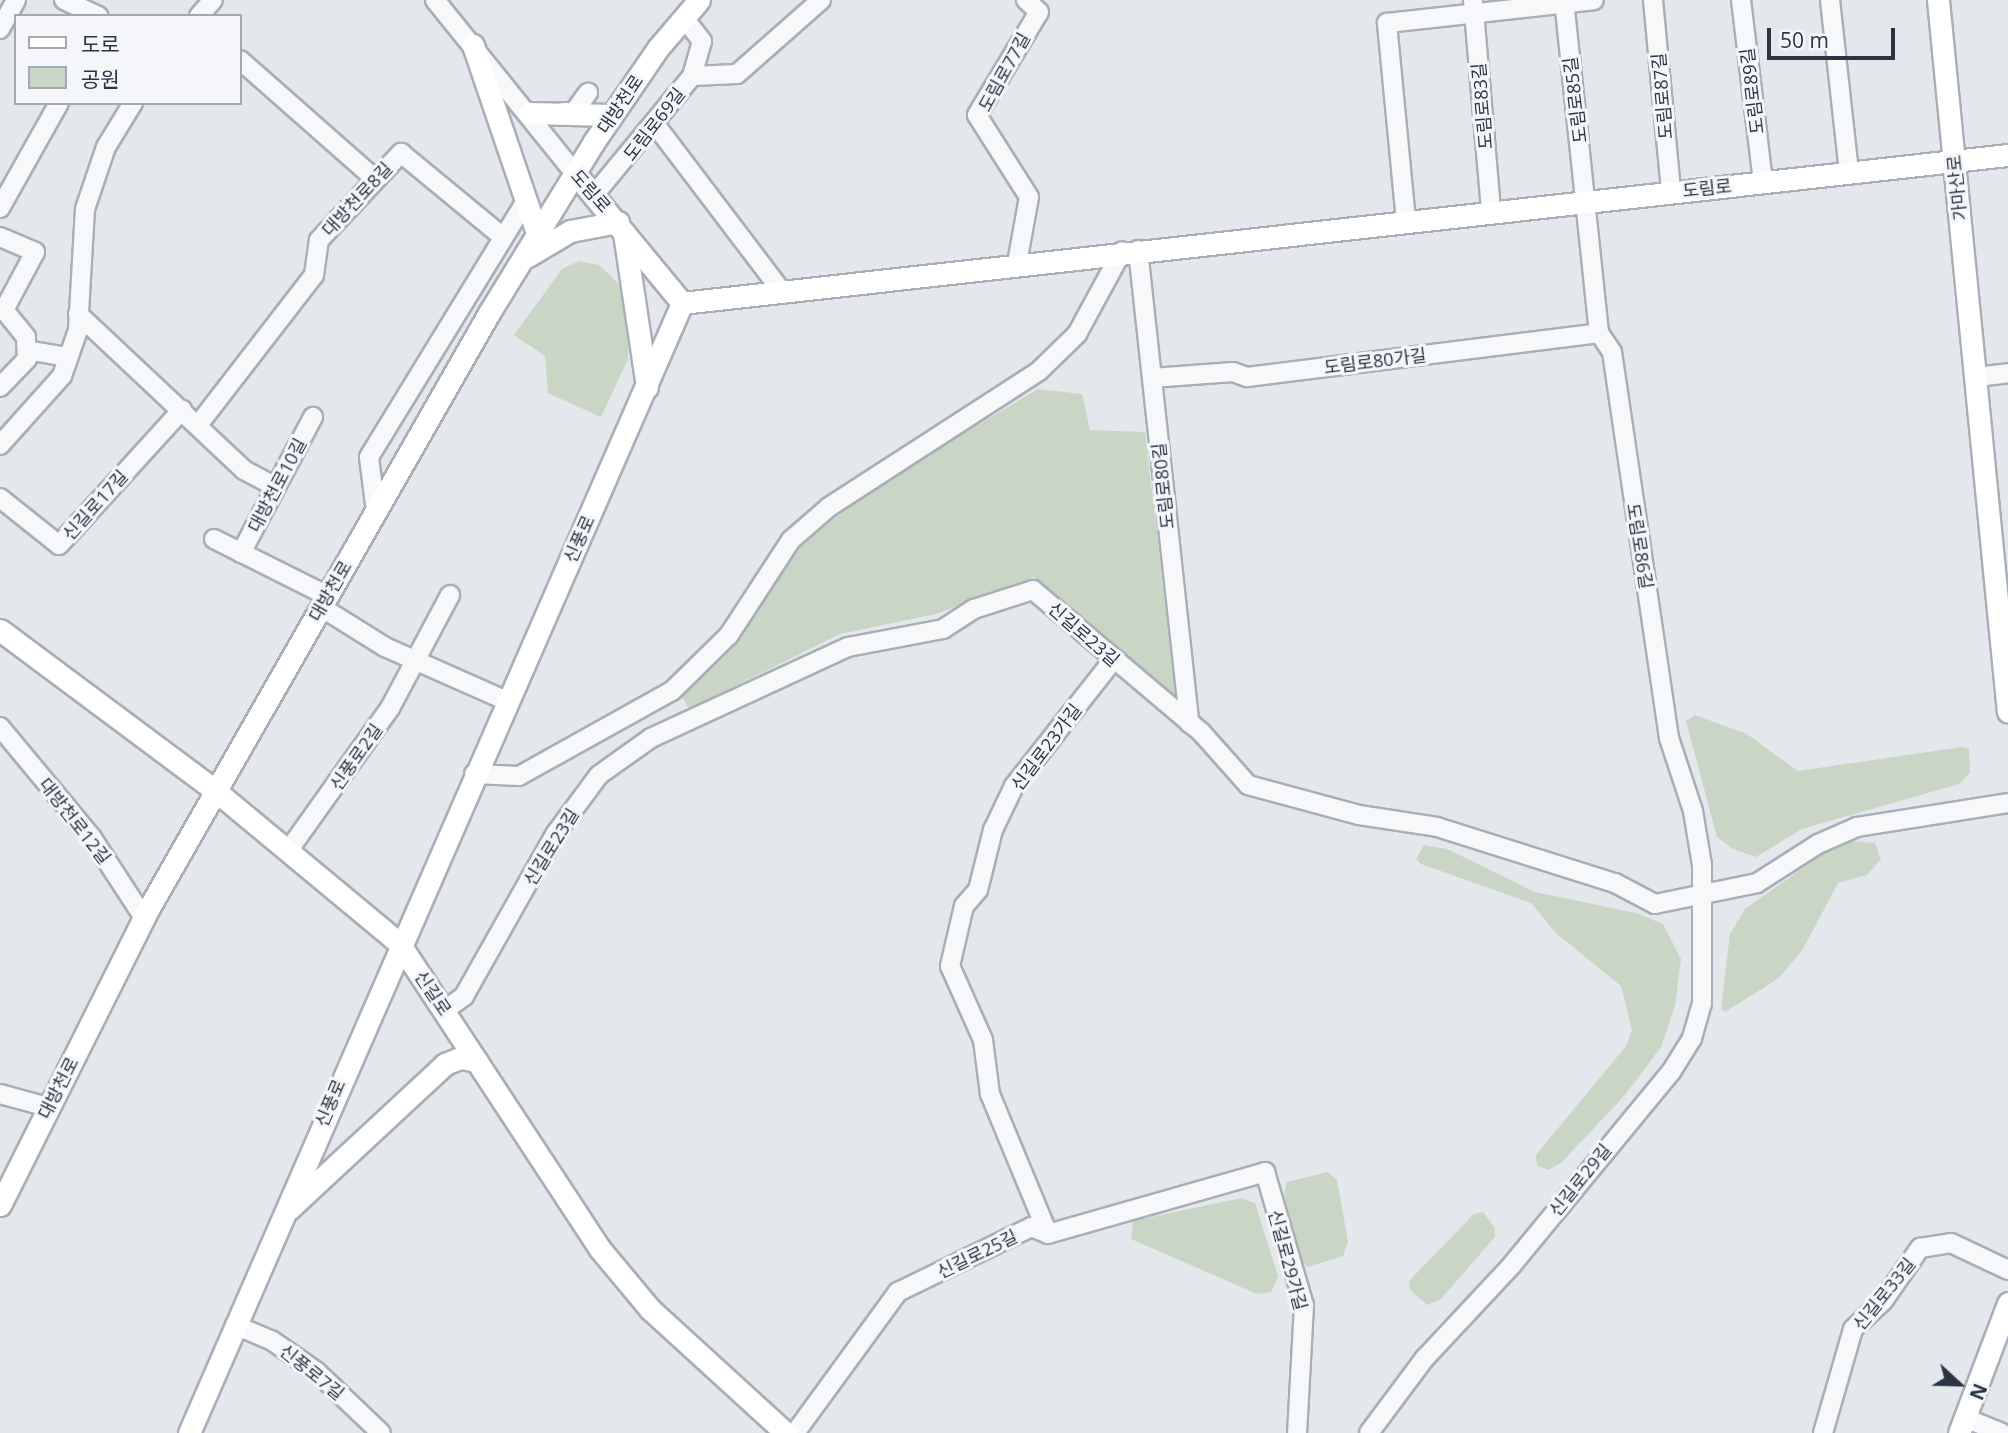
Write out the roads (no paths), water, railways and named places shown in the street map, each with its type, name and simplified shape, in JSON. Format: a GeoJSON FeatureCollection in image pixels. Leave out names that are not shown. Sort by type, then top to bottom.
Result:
{"type":"FeatureCollection","features":[{"type":"Feature","properties":{"kind":"main road","name":"대방천로"},"geometry":{"type":"LineString","coordinates":[[0,1205],[144,918],[520,261],[612,116],[699,0]]}},
{"type":"Feature","properties":{"kind":"main road","name":"가마산로"},"geometry":{"type":"LineString","coordinates":[[1938,0],[1977,377],[2001,547],[2008,712]]}},
{"type":"Feature","properties":{"kind":"main road"},"geometry":{"type":"LineString","coordinates":[[473,45],[537,233]]}},
{"type":"Feature","properties":{"kind":"main road"},"geometry":{"type":"LineString","coordinates":[[524,107],[612,116]]}},
{"type":"Feature","properties":{"kind":"main road","name":"도림로"},"geometry":{"type":"LineString","coordinates":[[574,172],[682,303],[1017,263],[2008,155]]}},
{"type":"Feature","properties":{"kind":"main road"},"geometry":{"type":"LineString","coordinates":[[520,261],[570,231],[621,226],[647,387]]}},
{"type":"Feature","properties":{"kind":"main road","name":"신풍로"},"geometry":{"type":"LineString","coordinates":[[189,1433],[399,943],[682,303]]}},
{"type":"Feature","properties":{"kind":"main road","name":"신길로"},"geometry":{"type":"LineString","coordinates":[[0,630],[217,792],[399,943],[573,1209],[626,1281],[650,1310],[786,1433]]}},
{"type":"Feature","properties":{"kind":"main road"},"geometry":{"type":"LineString","coordinates":[[282,1215],[445,1064],[460,1058],[477,1061]]}},
{"type":"Feature","properties":{"kind":"main road"},"geometry":{"type":"LineString","coordinates":[[1962,1426],[2008,1303]]}},
{"type":"Feature","properties":{"kind":"street"},"geometry":{"type":"LineString","coordinates":[[0,29],[16,0]]}},
{"type":"Feature","properties":{"kind":"street"},"geometry":{"type":"LineString","coordinates":[[64,0],[94,14]]}},
{"type":"Feature","properties":{"kind":"street"},"geometry":{"type":"LineString","coordinates":[[201,14],[214,0]]}},
{"type":"Feature","properties":{"kind":"street","name":"도림로"},"geometry":{"type":"LineString","coordinates":[[435,0],[574,172]]}},
{"type":"Feature","properties":{"kind":"street","name":"도림로69길"},"geometry":{"type":"LineString","coordinates":[[594,195],[692,76],[737,74],[821,0]]}},
{"type":"Feature","properties":{"kind":"street","name":"도림로77길"},"geometry":{"type":"LineString","coordinates":[[1017,263],[1029,197],[977,115],[1039,12],[1026,0]]}},
{"type":"Feature","properties":{"kind":"street"},"geometry":{"type":"LineString","coordinates":[[1406,221],[1387,23],[1474,7],[1594,0]]}},
{"type":"Feature","properties":{"kind":"street","name":"도림로87길"},"geometry":{"type":"LineString","coordinates":[[1653,0],[1671,192]]}},
{"type":"Feature","properties":{"kind":"street","name":"도림로89길"},"geometry":{"type":"LineString","coordinates":[[1741,0],[1763,182]]}},
{"type":"Feature","properties":{"kind":"street"},"geometry":{"type":"LineString","coordinates":[[1830,0],[1849,172]]}},
{"type":"Feature","properties":{"kind":"street","name":"도림로85길"},"geometry":{"type":"LineString","coordinates":[[1564,2],[1587,201]]}},
{"type":"Feature","properties":{"kind":"street","name":"도림로83길"},"geometry":{"type":"LineString","coordinates":[[1474,7],[1491,211]]}},
{"type":"Feature","properties":{"kind":"street"},"geometry":{"type":"LineString","coordinates":[[684,18],[702,41],[692,76]]}},
{"type":"Feature","properties":{"kind":"street"},"geometry":{"type":"LineString","coordinates":[[242,62],[374,178]]}},
{"type":"Feature","properties":{"kind":"street"},"geometry":{"type":"LineString","coordinates":[[524,107],[575,112],[588,93]]}},
{"type":"Feature","properties":{"kind":"street"},"geometry":{"type":"LineString","coordinates":[[0,208],[58,105]]}},
{"type":"Feature","properties":{"kind":"street"},"geometry":{"type":"LineString","coordinates":[[0,445],[62,376],[78,330],[85,209],[106,147],[132,105]]}},
{"type":"Feature","properties":{"kind":"street"},"geometry":{"type":"LineString","coordinates":[[654,123],[783,293]]}},
{"type":"Feature","properties":{"kind":"street","name":"대방천로8길"},"geometry":{"type":"LineString","coordinates":[[198,425],[314,275],[319,240],[374,178],[401,153],[503,237]]}},
{"type":"Feature","properties":{"kind":"street"},"geometry":{"type":"LineString","coordinates":[[376,512],[369,457],[526,201]]}},
{"type":"Feature","properties":{"kind":"street","name":"도림로86길"},"geometry":{"type":"LineString","coordinates":[[1587,201],[1599,333],[1612,352],[1669,738],[1693,811],[1704,891]]}},
{"type":"Feature","properties":{"kind":"street"},"geometry":{"type":"LineString","coordinates":[[0,237],[35,253],[2,310],[26,337],[27,359],[7,370],[0,387]]}},
{"type":"Feature","properties":{"kind":"street"},"geometry":{"type":"LineString","coordinates":[[474,774],[519,776],[672,691],[729,635],[791,540],[829,507],[1039,371],[1077,334],[1130,251]]}},
{"type":"Feature","properties":{"kind":"street","name":"도림로80길"},"geometry":{"type":"LineString","coordinates":[[1130,251],[1152,378],[1189,723]]}},
{"type":"Feature","properties":{"kind":"street"},"geometry":{"type":"LineString","coordinates":[[78,314],[244,470],[276,487]]}},
{"type":"Feature","properties":{"kind":"street","name":"도림로80가길"},"geometry":{"type":"LineString","coordinates":[[1152,378],[1233,372],[1247,377],[1599,333]]}},
{"type":"Feature","properties":{"kind":"street"},"geometry":{"type":"LineString","coordinates":[[27,350],[67,357]]}},
{"type":"Feature","properties":{"kind":"street"},"geometry":{"type":"LineString","coordinates":[[1977,377],[2008,373]]}},
{"type":"Feature","properties":{"kind":"street","name":"신길로17길"},"geometry":{"type":"LineString","coordinates":[[0,498],[59,545],[182,410]]}},
{"type":"Feature","properties":{"kind":"street","name":"대방천로10길"},"geometry":{"type":"LineString","coordinates":[[241,553],[313,417]]}},
{"type":"Feature","properties":{"kind":"street","name":"대방천로10길"},"geometry":{"type":"LineString","coordinates":[[214,540],[324,602]]}},
{"type":"Feature","properties":{"kind":"street","name":"신길로23길"},"geometry":{"type":"LineString","coordinates":[[445,1010],[464,996],[556,833],[599,775],[651,738],[848,647],[943,629],[974,609],[1033,590],[1189,723],[1248,785],[1359,814],[1437,827],[1615,883],[1655,904],[1704,891],[1724,893],[1757,883],[1818,844],[1857,827],[2008,803]]}},
{"type":"Feature","properties":{"kind":"street","name":"신풍로2길"},"geometry":{"type":"LineString","coordinates":[[288,851],[419,661],[450,595]]}},
{"type":"Feature","properties":{"kind":"street"},"geometry":{"type":"LineString","coordinates":[[324,602],[385,647],[507,701]]}},
{"type":"Feature","properties":{"kind":"street","name":"신길로23가길"},"geometry":{"type":"LineString","coordinates":[[1048,1234],[990,1094],[983,1040],[950,966],[964,906],[978,890],[993,830],[1014,786],[1113,660]]}},
{"type":"Feature","properties":{"kind":"street","name":"대방천로12길"},"geometry":{"type":"LineString","coordinates":[[0,727],[92,838],[144,918]]}},
{"type":"Feature","properties":{"kind":"street","name":"신길로29길"},"geometry":{"type":"LineString","coordinates":[[1369,1433],[1426,1358],[1511,1266],[1671,1072],[1692,1038],[1705,970],[1704,891]]}},
{"type":"Feature","properties":{"kind":"street"},"geometry":{"type":"LineString","coordinates":[[0,1094],[48,1107]]}},
{"type":"Feature","properties":{"kind":"street","name":"신길로25길"},"geometry":{"type":"LineString","coordinates":[[795,1433],[898,1293],[1031,1227],[1048,1234],[1265,1172]]}},
{"type":"Feature","properties":{"kind":"street","name":"신길로29가길"},"geometry":{"type":"LineString","coordinates":[[1265,1172],[1304,1305],[1297,1433]]}},
{"type":"Feature","properties":{"kind":"street","name":"신길로33길"},"geometry":{"type":"LineString","coordinates":[[1824,1433],[1853,1329],[1883,1301],[1920,1248],[1951,1243],[2008,1270]]}},
{"type":"Feature","properties":{"kind":"street","name":"신풍로7길"},"geometry":{"type":"LineString","coordinates":[[235,1325],[271,1339],[317,1372],[381,1433]]}},
{"type":"Feature","properties":{"kind":"street"},"geometry":{"type":"LineString","coordinates":[[1962,1426],[2002,1433]]}}]}
